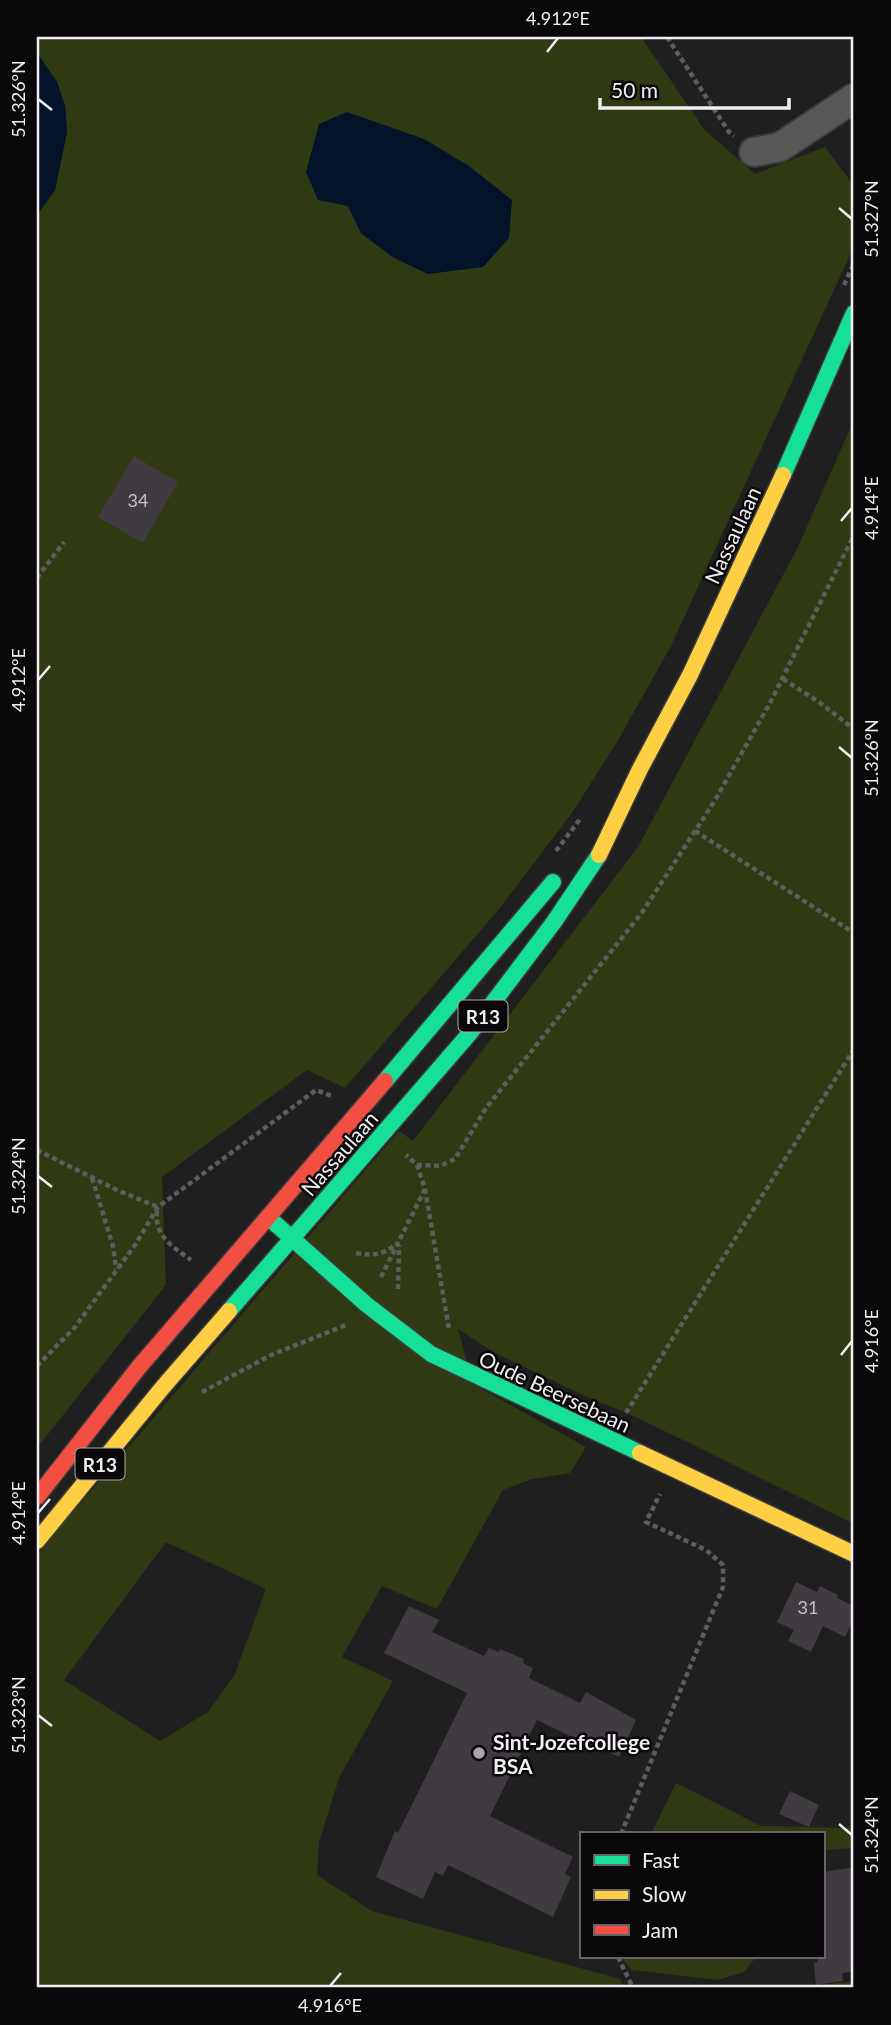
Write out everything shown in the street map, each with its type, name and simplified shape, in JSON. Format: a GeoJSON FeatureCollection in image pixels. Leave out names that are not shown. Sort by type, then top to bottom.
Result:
{"type":"FeatureCollection","features":[{"type":"Feature","properties":{"kind":"main road","name":"Nassaulaan"},"geometry":{"type":"LineString","coordinates":[[37,1541],[163,1387],[470,1033],[554,922],[604,847],[751,546],[854,313]]}},
{"type":"Feature","properties":{"kind":"main road","name":"Nassaulaan"},"geometry":{"type":"LineString","coordinates":[[595,828],[640,769]]}},
{"type":"Feature","properties":{"kind":"main road","name":"Nassaulaan"},"geometry":{"type":"LineString","coordinates":[[37,1497],[139,1367],[269,1218],[557,863]]}},
{"type":"Feature","properties":{"kind":"main road","name":"Oude Beersebaan"},"geometry":{"type":"LineString","coordinates":[[269,1218],[367,1305],[431,1354],[854,1554]]}},
{"type":"Feature","properties":{"kind":"street"},"geometry":{"type":"LineString","coordinates":[[754,152],[780,147],[854,98]]}},
{"type":"Feature","properties":{"kind":"path"},"geometry":{"type":"LineString","coordinates":[[667,37],[729,132],[754,152]]}},
{"type":"Feature","properties":{"kind":"path"},"geometry":{"type":"LineString","coordinates":[[843,287],[854,263]]}},
{"type":"Feature","properties":{"kind":"path"},"geometry":{"type":"LineString","coordinates":[[417,1165],[440,1166],[455,1159],[486,1108],[641,914],[714,802],[783,678],[854,535]]}},
{"type":"Feature","properties":{"kind":"path"},"geometry":{"type":"LineString","coordinates":[[37,578],[64,541]]}},
{"type":"Feature","properties":{"kind":"path"},"geometry":{"type":"LineString","coordinates":[[783,678],[854,729]]}},
{"type":"Feature","properties":{"kind":"path"},"geometry":{"type":"LineString","coordinates":[[557,863],[581,817]]}},
{"type":"Feature","properties":{"kind":"path"},"geometry":{"type":"LineString","coordinates":[[695,831],[854,933]]}},
{"type":"Feature","properties":{"kind":"path"},"geometry":{"type":"LineString","coordinates":[[611,1440],[854,1049]]}},
{"type":"Feature","properties":{"kind":"path"},"geometry":{"type":"LineString","coordinates":[[37,1366],[75,1327],[158,1207],[316,1090],[336,1097]]}},
{"type":"Feature","properties":{"kind":"path"},"geometry":{"type":"LineString","coordinates":[[37,1150],[158,1207]]}},
{"type":"Feature","properties":{"kind":"path"},"geometry":{"type":"LineString","coordinates":[[400,1150],[417,1165],[425,1189],[450,1336]]}},
{"type":"Feature","properties":{"kind":"path"},"geometry":{"type":"LineString","coordinates":[[92,1178],[113,1246],[116,1270]]}},
{"type":"Feature","properties":{"kind":"path"},"geometry":{"type":"LineString","coordinates":[[382,1275],[425,1189]]}},
{"type":"Feature","properties":{"kind":"path"},"geometry":{"type":"LineString","coordinates":[[158,1207],[156,1222],[165,1241],[197,1265]]}},
{"type":"Feature","properties":{"kind":"path"},"geometry":{"type":"LineString","coordinates":[[356,1254],[384,1253],[399,1241]]}},
{"type":"Feature","properties":{"kind":"path"},"geometry":{"type":"LineString","coordinates":[[398,1290],[399,1241]]}},
{"type":"Feature","properties":{"kind":"path"},"geometry":{"type":"LineString","coordinates":[[193,1398],[271,1355],[352,1322],[367,1305]]}},
{"type":"Feature","properties":{"kind":"path"},"geometry":{"type":"LineString","coordinates":[[622,1832],[723,1587],[723,1565],[706,1550],[646,1522],[672,1469]]}},
{"type":"Feature","properties":{"kind":"path"},"geometry":{"type":"LineString","coordinates":[[618,1958],[633,1988]]}},
{"type":"Feature","properties":{"kind":"green space"},"geometry":{"type":"Polygon","coordinates":[[[37,37],[641,37],[704,129],[755,174],[825,147],[854,186],[854,246],[671,646],[617,742],[572,813],[499,909],[345,1088],[307,1070],[162,1177],[166,1285],[37,1448],[37,215],[55,190],[67,132],[65,106],[57,82],[37,53],[37,37]],[[348,206],[361,233],[394,258],[348,206]]]}},
{"type":"Feature","properties":{"kind":"green space"},"geometry":{"type":"Polygon","coordinates":[[[854,420],[854,1524],[632,1415],[587,1397],[495,1353],[458,1329],[473,1384],[586,1447],[570,1473],[532,1479],[503,1490],[437,1609],[382,1586],[342,1657],[393,1681],[339,1778],[319,1842],[317,1875],[372,1911],[620,1979],[624,1988],[37,1988],[37,1554],[399,1131],[413,1141],[638,847],[797,549],[854,420]],[[166,1542],[64,1680],[160,1741],[208,1712],[235,1674],[266,1589],[166,1542]]]}},
{"type":"Feature","properties":{"kind":"green space"},"geometry":{"type":"Polygon","coordinates":[[[676,1783],[761,1826],[854,1828],[854,1848],[824,1850],[824,1832],[652,1832],[676,1783]]]}},
{"type":"Feature","properties":{"kind":"green space"},"geometry":{"type":"Polygon","coordinates":[[[755,1958],[744,1972],[718,1980],[632,1970],[623,1960],[755,1958]]]}},
{"type":"Feature","properties":{"kind":"green space"},"geometry":{"type":"Polygon","coordinates":[[[854,1981],[854,1988],[795,1988],[854,1981]]]}},
{"type":"Feature","properties":{"kind":"water"},"geometry":{"type":"Polygon","coordinates":[[[37,53],[57,82],[65,106],[67,132],[55,190],[37,215],[37,53]]]}},
{"type":"Feature","properties":{"kind":"water"},"geometry":{"type":"Polygon","coordinates":[[[347,112],[424,139],[469,166],[512,200],[509,238],[483,267],[428,274],[394,258],[361,233],[348,206],[318,200],[306,172],[319,124],[347,112]]]}},
{"type":"Feature","properties":{"kind":"building"},"geometry":{"type":"Polygon","coordinates":[[[134,456],[178,482],[143,543],[98,517],[134,456]]]}},
{"type":"Feature","properties":{"kind":"building"},"geometry":{"type":"Polygon","coordinates":[[[796,1582],[817,1592],[820,1586],[854,1606],[854,1618],[845,1637],[823,1626],[811,1652],[788,1641],[794,1630],[777,1622],[796,1582]]]}},
{"type":"Feature","properties":{"kind":"building","name":"Sint-Jozefcollege BSA"},"geometry":{"type":"Polygon","coordinates":[[[409,1606],[439,1620],[432,1632],[484,1656],[489,1648],[499,1652],[500,1649],[524,1659],[523,1663],[533,1668],[529,1678],[580,1703],[586,1692],[636,1720],[619,1757],[537,1720],[490,1816],[573,1857],[565,1874],[571,1877],[553,1917],[448,1865],[443,1876],[435,1872],[423,1899],[376,1877],[395,1831],[398,1833],[467,1693],[384,1653],[409,1606]]]}},
{"type":"Feature","properties":{"kind":"building"},"geometry":{"type":"Polygon","coordinates":[[[790,1791],[819,1805],[809,1827],[779,1814],[790,1791]]]}},
{"type":"Feature","properties":{"kind":"building"},"geometry":{"type":"Polygon","coordinates":[[[854,1867],[854,1971],[842,1973],[843,1981],[816,1985],[814,1963],[818,1962],[817,1958],[824,1958],[824,1872],[854,1867]]]}},
{"type":"Feature","properties":{"kind":"traffic: fast"},"geometry":{"type":"LineString","coordinates":[[783,475],[854,313]]}},
{"type":"Feature","properties":{"kind":"traffic: fast"},"geometry":{"type":"LineString","coordinates":[[229,1311],[470,1033],[554,922],[599,855]]}},
{"type":"Feature","properties":{"kind":"traffic: fast"},"geometry":{"type":"LineString","coordinates":[[385,1081],[553,882]]}},
{"type":"Feature","properties":{"kind":"traffic: fast"},"geometry":{"type":"LineString","coordinates":[[269,1218],[367,1305],[431,1354],[640,1453]]}},
{"type":"Feature","properties":{"kind":"traffic: slow"},"geometry":{"type":"LineString","coordinates":[[599,855],[640,769],[690,675],[783,475]]}},
{"type":"Feature","properties":{"kind":"traffic: slow"},"geometry":{"type":"LineString","coordinates":[[37,1541],[229,1311]]}},
{"type":"Feature","properties":{"kind":"traffic: slow"},"geometry":{"type":"LineString","coordinates":[[640,1453],[854,1554]]}},
{"type":"Feature","properties":{"kind":"traffic: jam"},"geometry":{"type":"LineString","coordinates":[[37,1497],[139,1367],[385,1081]]}},
{"type":"Feature","properties":{"kind":"place","name":"Sint-Jozefcollege BSA"},"geometry":{"type":"Point","coordinates":[479,1753]}}]}
